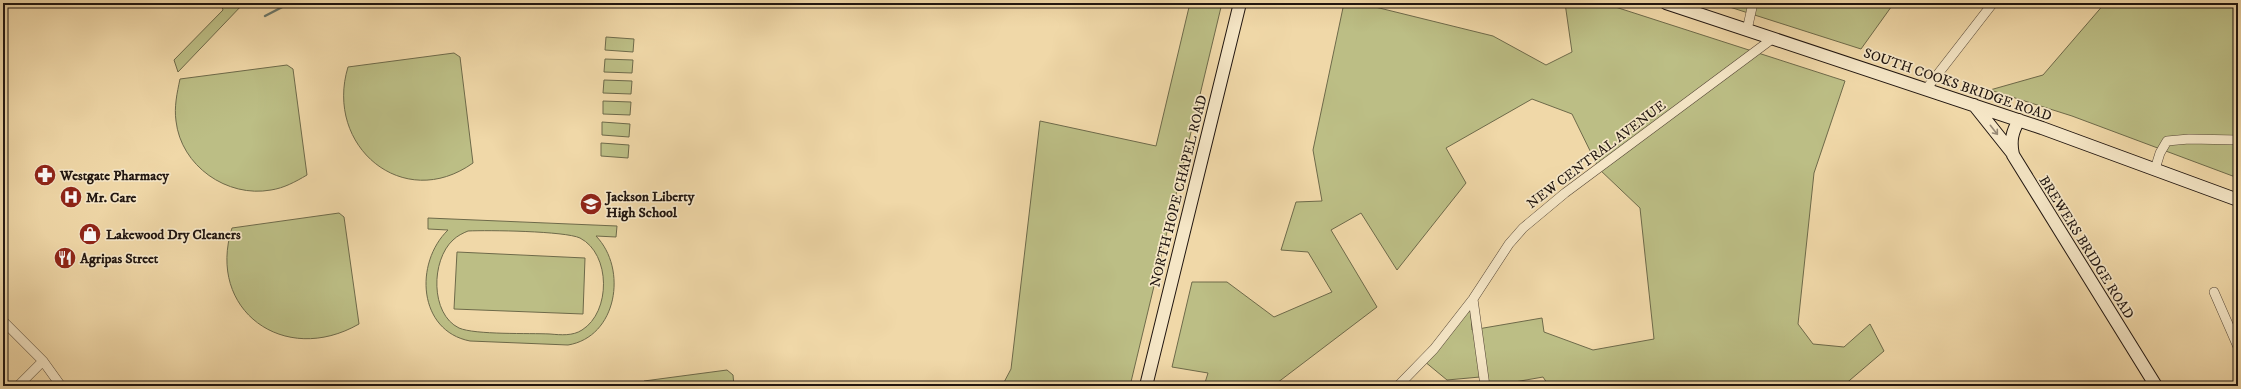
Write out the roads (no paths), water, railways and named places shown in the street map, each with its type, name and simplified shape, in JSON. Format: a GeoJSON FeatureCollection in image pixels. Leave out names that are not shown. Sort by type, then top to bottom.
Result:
{"type":"FeatureCollection","features":[{"type":"Feature","properties":{"kind":"street","name":"NORTH HOPE CHAPEL ROAD"},"geometry":{"type":"LineString","coordinates":[[1146,386],[1240,3]]}},
{"type":"Feature","properties":{"kind":"street","name":"SOUTH COOKS BRIDGE ROAD"},"geometry":{"type":"LineString","coordinates":[[1666,3],[1772,39],[1927,88],[2238,200]]}},
{"type":"Feature","properties":{"kind":"street"},"geometry":{"type":"LineString","coordinates":[[1746,30],[1753,3]]}},
{"type":"Feature","properties":{"kind":"street"},"geometry":{"type":"LineString","coordinates":[[1927,88],[1993,3]]}},
{"type":"Feature","properties":{"kind":"street","name":"NEW CENTRAL AVENUE"},"geometry":{"type":"LineString","coordinates":[[1398,386],[1431,353],[1473,300],[1509,244],[1544,209],[1772,39]]}},
{"type":"Feature","properties":{"kind":"street"},"geometry":{"type":"LineString","coordinates":[[1974,105],[2013,155]]}},
{"type":"Feature","properties":{"kind":"street","name":"BREWERS BRIDGE ROAD"},"geometry":{"type":"LineString","coordinates":[[2019,120],[2013,132],[2011,141],[2013,155],[2156,386]]}},
{"type":"Feature","properties":{"kind":"street"},"geometry":{"type":"LineString","coordinates":[[2155,170],[2160,153],[2168,141],[2189,139],[2238,140]]}},
{"type":"Feature","properties":{"kind":"street"},"geometry":{"type":"LineString","coordinates":[[2214,292],[2238,347]]}},
{"type":"Feature","properties":{"kind":"street"},"geometry":{"type":"LineString","coordinates":[[1473,300],[1485,386]]}},
{"type":"Feature","properties":{"kind":"street"},"geometry":{"type":"LineString","coordinates":[[3,321],[43,362],[61,386]]}},
{"type":"Feature","properties":{"kind":"street"},"geometry":{"type":"LineString","coordinates":[[18,386],[43,362]]}},
{"type":"Feature","properties":{"kind":"waterway"},"geometry":{"type":"LineString","coordinates":[[265,16],[290,3]]}},
{"type":"Feature","properties":{"kind":"place","name":"Westgate Pharmacy"},"geometry":{"type":"Point","coordinates":[45,175]}},
{"type":"Feature","properties":{"kind":"place","name":"Mr. Care"},"geometry":{"type":"Point","coordinates":[71,197]}},
{"type":"Feature","properties":{"kind":"place","name":"Jackson Liberty High School"},"geometry":{"type":"Point","coordinates":[591,204]}},
{"type":"Feature","properties":{"kind":"place","name":"Lakewood Dry Cleaners"},"geometry":{"type":"Point","coordinates":[90,234]}},
{"type":"Feature","properties":{"kind":"place","name":"Agripas Street"},"geometry":{"type":"Point","coordinates":[65,258]}}]}
